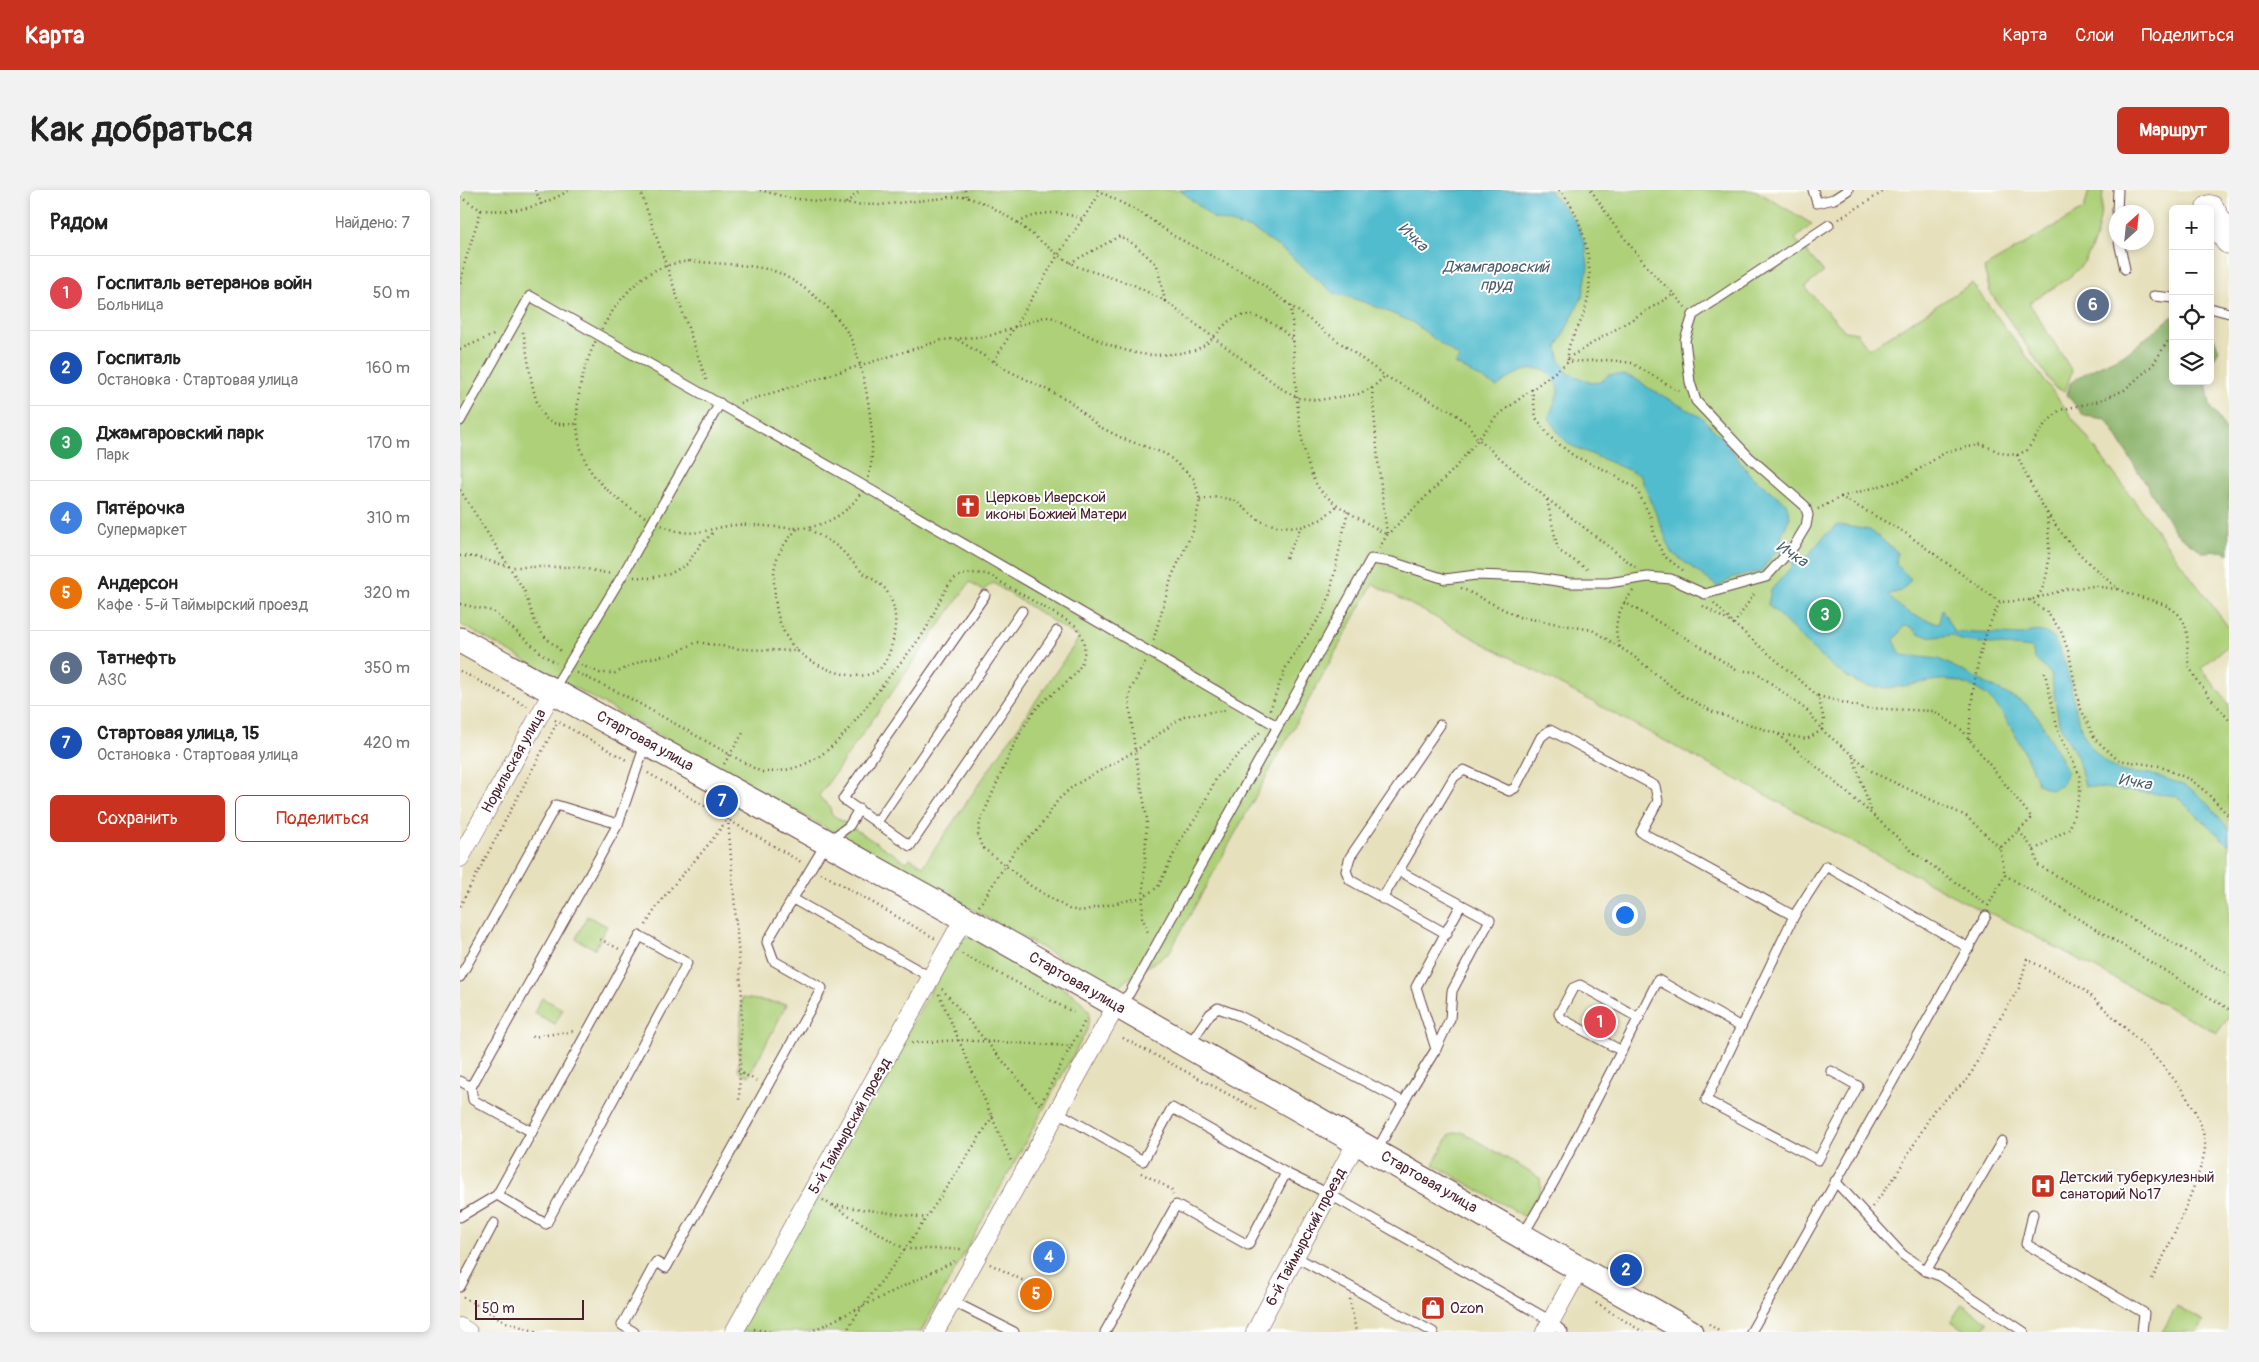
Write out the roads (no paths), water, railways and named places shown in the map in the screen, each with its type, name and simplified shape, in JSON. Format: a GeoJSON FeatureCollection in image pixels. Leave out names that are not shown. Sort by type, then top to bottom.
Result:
{"type":"FeatureCollection","features":[{"type":"Feature","properties":{"kind":"highway"},"geometry":{"type":"LineString","coordinates":[[2199,190],[2208,205]]}},
{"type":"Feature","properties":{"kind":"highway"},"geometry":{"type":"LineString","coordinates":[[2214,216],[2229,240]]}},
{"type":"Feature","properties":{"kind":"street","name":"Стартовая улица"},"geometry":{"type":"LineString","coordinates":[[460,640],[646,741],[826,843],[971,914],[1116,1006],[1523,1235],[1690,1332]]}},
{"type":"Feature","properties":{"kind":"street","name":"Норильская улица"},"geometry":{"type":"LineString","coordinates":[[460,858],[553,691]]}},
{"type":"Feature","properties":{"kind":"street","name":"5-й Таймырский проезд"},"geometry":{"type":"LineString","coordinates":[[734,1332],[971,914]]}},
{"type":"Feature","properties":{"kind":"street"},"geometry":{"type":"LineString","coordinates":[[935,1332],[952,1301],[984,1255],[1019,1179],[1116,1006]]}},
{"type":"Feature","properties":{"kind":"street","name":"6-й Таймырский проезд"},"geometry":{"type":"LineString","coordinates":[[1255,1332],[1330,1194],[1367,1147]]}},
{"type":"Feature","properties":{"kind":"street"},"geometry":{"type":"LineString","coordinates":[[1553,1328],[1580,1268]]}},
{"type":"Feature","properties":{"kind":"street"},"geometry":{"type":"LineString","coordinates":[[460,1327],[468,1332]]}},
{"type":"Feature","properties":{"kind":"lane"},"geometry":{"type":"LineString","coordinates":[[1813,190],[1817,204],[1834,199],[1848,190]]}},
{"type":"Feature","properties":{"kind":"lane"},"geometry":{"type":"LineString","coordinates":[[2117,205],[2118,190]]}},
{"type":"Feature","properties":{"kind":"lane"},"geometry":{"type":"LineString","coordinates":[[1116,1006],[1129,994],[1371,559],[1392,562],[1444,579],[1476,574],[1531,577],[1569,583],[1608,583],[1648,577],[1671,579],[1705,594],[1766,577],[1784,559],[1806,526],[1808,514],[1805,506],[1750,458],[1696,401],[1690,382],[1685,340],[1693,316],[1829,225]]}},
{"type":"Feature","properties":{"kind":"lane"},"geometry":{"type":"LineString","coordinates":[[2121,250],[2125,269]]}},
{"type":"Feature","properties":{"kind":"lane"},"geometry":{"type":"LineString","coordinates":[[460,421],[530,296],[720,403],[1277,726]]}},
{"type":"Feature","properties":{"kind":"lane"},"geometry":{"type":"LineString","coordinates":[[2154,296],[2169,298]]}},
{"type":"Feature","properties":{"kind":"lane"},"geometry":{"type":"LineString","coordinates":[[2214,309],[2229,313]]}},
{"type":"Feature","properties":{"kind":"lane"},"geometry":{"type":"LineString","coordinates":[[553,691],[622,576],[720,403]]}},
{"type":"Feature","properties":{"kind":"lane"},"geometry":{"type":"LineString","coordinates":[[985,595],[843,799],[910,846],[1057,631]]}},
{"type":"Feature","properties":{"kind":"lane"},"geometry":{"type":"LineString","coordinates":[[877,822],[1022,611]]}},
{"type":"Feature","properties":{"kind":"lane"},"geometry":{"type":"LineString","coordinates":[[1440,724],[1350,857],[1346,871],[1350,880],[1447,934]]}},
{"type":"Feature","properties":{"kind":"lane"},"geometry":{"type":"LineString","coordinates":[[1382,899],[1454,777],[1464,770],[1509,792],[1515,788],[1541,737],[1550,730],[1655,786],[1658,801],[1642,832],[1794,916]]}},
{"type":"Feature","properties":{"kind":"lane"},"geometry":{"type":"LineString","coordinates":[[532,1132],[473,1100],[471,1087],[618,824],[646,741]]}},
{"type":"Feature","properties":{"kind":"lane"},"geometry":{"type":"LineString","coordinates":[[460,977],[556,805],[618,824]]}},
{"type":"Feature","properties":{"kind":"lane"},"geometry":{"type":"LineString","coordinates":[[634,1332],[622,1325],[656,1262],[666,1268],[822,988],[774,961],[767,942],[826,843],[849,826],[858,809]]}},
{"type":"Feature","properties":{"kind":"lane"},"geometry":{"type":"LineString","coordinates":[[1832,1071],[1858,1086],[1818,1160],[1706,1100],[1794,916],[1826,866],[1969,948]]}},
{"type":"Feature","properties":{"kind":"lane"},"geometry":{"type":"LineString","coordinates":[[1367,1147],[1404,1102],[1436,1049],[1450,1019],[1452,991],[1490,920],[1399,871]]}},
{"type":"Feature","properties":{"kind":"lane"},"geometry":{"type":"LineString","coordinates":[[793,899],[933,978]]}},
{"type":"Feature","properties":{"kind":"lane"},"geometry":{"type":"LineString","coordinates":[[1436,1049],[1416,987],[1447,934],[1461,905]]}},
{"type":"Feature","properties":{"kind":"lane"},"geometry":{"type":"LineString","coordinates":[[1751,1332],[1986,916]]}},
{"type":"Feature","properties":{"kind":"lane"},"geometry":{"type":"LineString","coordinates":[[460,1217],[497,1195],[640,936],[687,963],[546,1224],[497,1195]]}},
{"type":"Feature","properties":{"kind":"lane"},"geometry":{"type":"LineString","coordinates":[[1523,1235],[1658,980],[1741,1027]]}},
{"type":"Feature","properties":{"kind":"lane"},"geometry":{"type":"LineString","coordinates":[[1622,1051],[1562,1019],[1559,1014],[1573,988],[1580,985],[1639,1018]]}},
{"type":"Feature","properties":{"kind":"lane"},"geometry":{"type":"LineString","coordinates":[[1189,1046],[1210,1014],[1218,1008],[1240,1016],[1404,1102]]}},
{"type":"Feature","properties":{"kind":"lane"},"geometry":{"type":"LineString","coordinates":[[460,1081],[471,1087]]}},
{"type":"Feature","properties":{"kind":"lane"},"geometry":{"type":"LineString","coordinates":[[1056,1111],[1143,1161],[1172,1108],[1286,1173],[1330,1194],[1553,1328]]}},
{"type":"Feature","properties":{"kind":"lane"},"geometry":{"type":"LineString","coordinates":[[1926,1270],[2002,1141]]}},
{"type":"Feature","properties":{"kind":"lane"},"geometry":{"type":"LineString","coordinates":[[1106,1332],[1176,1206],[1248,1245],[1286,1173]]}},
{"type":"Feature","properties":{"kind":"lane"},"geometry":{"type":"LineString","coordinates":[[1835,1182],[1903,1254],[1926,1270],[1940,1276],[2024,1332]]}},
{"type":"Feature","properties":{"kind":"lane"},"geometry":{"type":"LineString","coordinates":[[2033,1214],[2026,1244],[2144,1313],[2142,1332]]}},
{"type":"Feature","properties":{"kind":"lane"},"geometry":{"type":"LineString","coordinates":[[460,1287],[494,1223]]}},
{"type":"Feature","properties":{"kind":"lane"},"geometry":{"type":"LineString","coordinates":[[1296,1257],[1433,1332]]}},
{"type":"Feature","properties":{"kind":"lane"},"geometry":{"type":"LineString","coordinates":[[952,1301],[1014,1332]]}},
{"type":"Feature","properties":{"kind":"water","name":"Джамгаровский пруд"},"geometry":{"type":"Polygon","coordinates":[[[1180,190],[1549,190],[1577,224],[1585,245],[1588,266],[1583,295],[1557,348],[1560,361],[1568,373],[1592,383],[1601,382],[1608,375],[1629,376],[1701,417],[1723,439],[1751,476],[1786,503],[1790,517],[1781,536],[1782,542],[1800,556],[1806,558],[1826,534],[1838,525],[1870,530],[1897,552],[1896,564],[1911,579],[1902,591],[1888,594],[1904,610],[1917,617],[1939,623],[1942,609],[1954,632],[2023,635],[2031,632],[2044,632],[2051,636],[2061,652],[2066,665],[2078,719],[2083,732],[2096,753],[2109,765],[2124,772],[2150,774],[2189,788],[2208,804],[2229,829],[2229,845],[2176,796],[2085,786],[2077,756],[2059,724],[2051,674],[2035,659],[2032,648],[1963,641],[1951,635],[1935,637],[1919,634],[1911,627],[1904,626],[1894,640],[1901,655],[1939,659],[2026,704],[2040,720],[2067,771],[2062,784],[2051,790],[2038,784],[2009,724],[1994,702],[1981,692],[1952,680],[1883,688],[1873,687],[1852,679],[1826,661],[1768,605],[1771,590],[1794,564],[1777,550],[1760,572],[1734,577],[1718,587],[1672,553],[1640,475],[1570,445],[1559,434],[1549,418],[1558,388],[1553,377],[1547,372],[1540,369],[1524,371],[1509,378],[1497,387],[1455,364],[1460,358],[1412,322],[1367,303],[1332,292],[1287,253],[1254,230],[1213,218],[1180,190]]]}},
{"type":"Feature","properties":{"kind":"place","name":"Татнефть"},"geometry":{"type":"Point","coordinates":[2093,305]}},
{"type":"Feature","properties":{"kind":"place","name":"Церковь Иверской иконы Божией Матери"},"geometry":{"type":"Point","coordinates":[968,506]}},
{"type":"Feature","properties":{"kind":"place","name":"Джамгаровский парк"},"geometry":{"type":"Point","coordinates":[1825,615]}},
{"type":"Feature","properties":{"kind":"place","name":"Стартовая улица, 15"},"geometry":{"type":"Point","coordinates":[722,801]}},
{"type":"Feature","properties":{"kind":"place","name":"Госпиталь ветеранов войн"},"geometry":{"type":"Point","coordinates":[1600,1022]}},
{"type":"Feature","properties":{"kind":"place","name":"Детский туберкулезный санаторий №17"},"geometry":{"type":"Point","coordinates":[2043,1186]}},
{"type":"Feature","properties":{"kind":"place","name":"Пятёрочка"},"geometry":{"type":"Point","coordinates":[1049,1257]}},
{"type":"Feature","properties":{"kind":"place","name":"Госпиталь"},"geometry":{"type":"Point","coordinates":[1626,1270]}},
{"type":"Feature","properties":{"kind":"place","name":"Андерсон"},"geometry":{"type":"Point","coordinates":[1036,1294]}},
{"type":"Feature","properties":{"kind":"place","name":"Ozon"},"geometry":{"type":"Point","coordinates":[1433,1308]}},
{"type":"Feature","properties":{"kind":"water label","name":"Ичка"},"geometry":{"type":"Point","coordinates":[1413,237]}},
{"type":"Feature","properties":{"kind":"water label","name":"Ичка"},"geometry":{"type":"Point","coordinates":[1792,554]}},
{"type":"Feature","properties":{"kind":"water label","name":"Ичка"},"geometry":{"type":"Point","coordinates":[2135,782]}}]}
